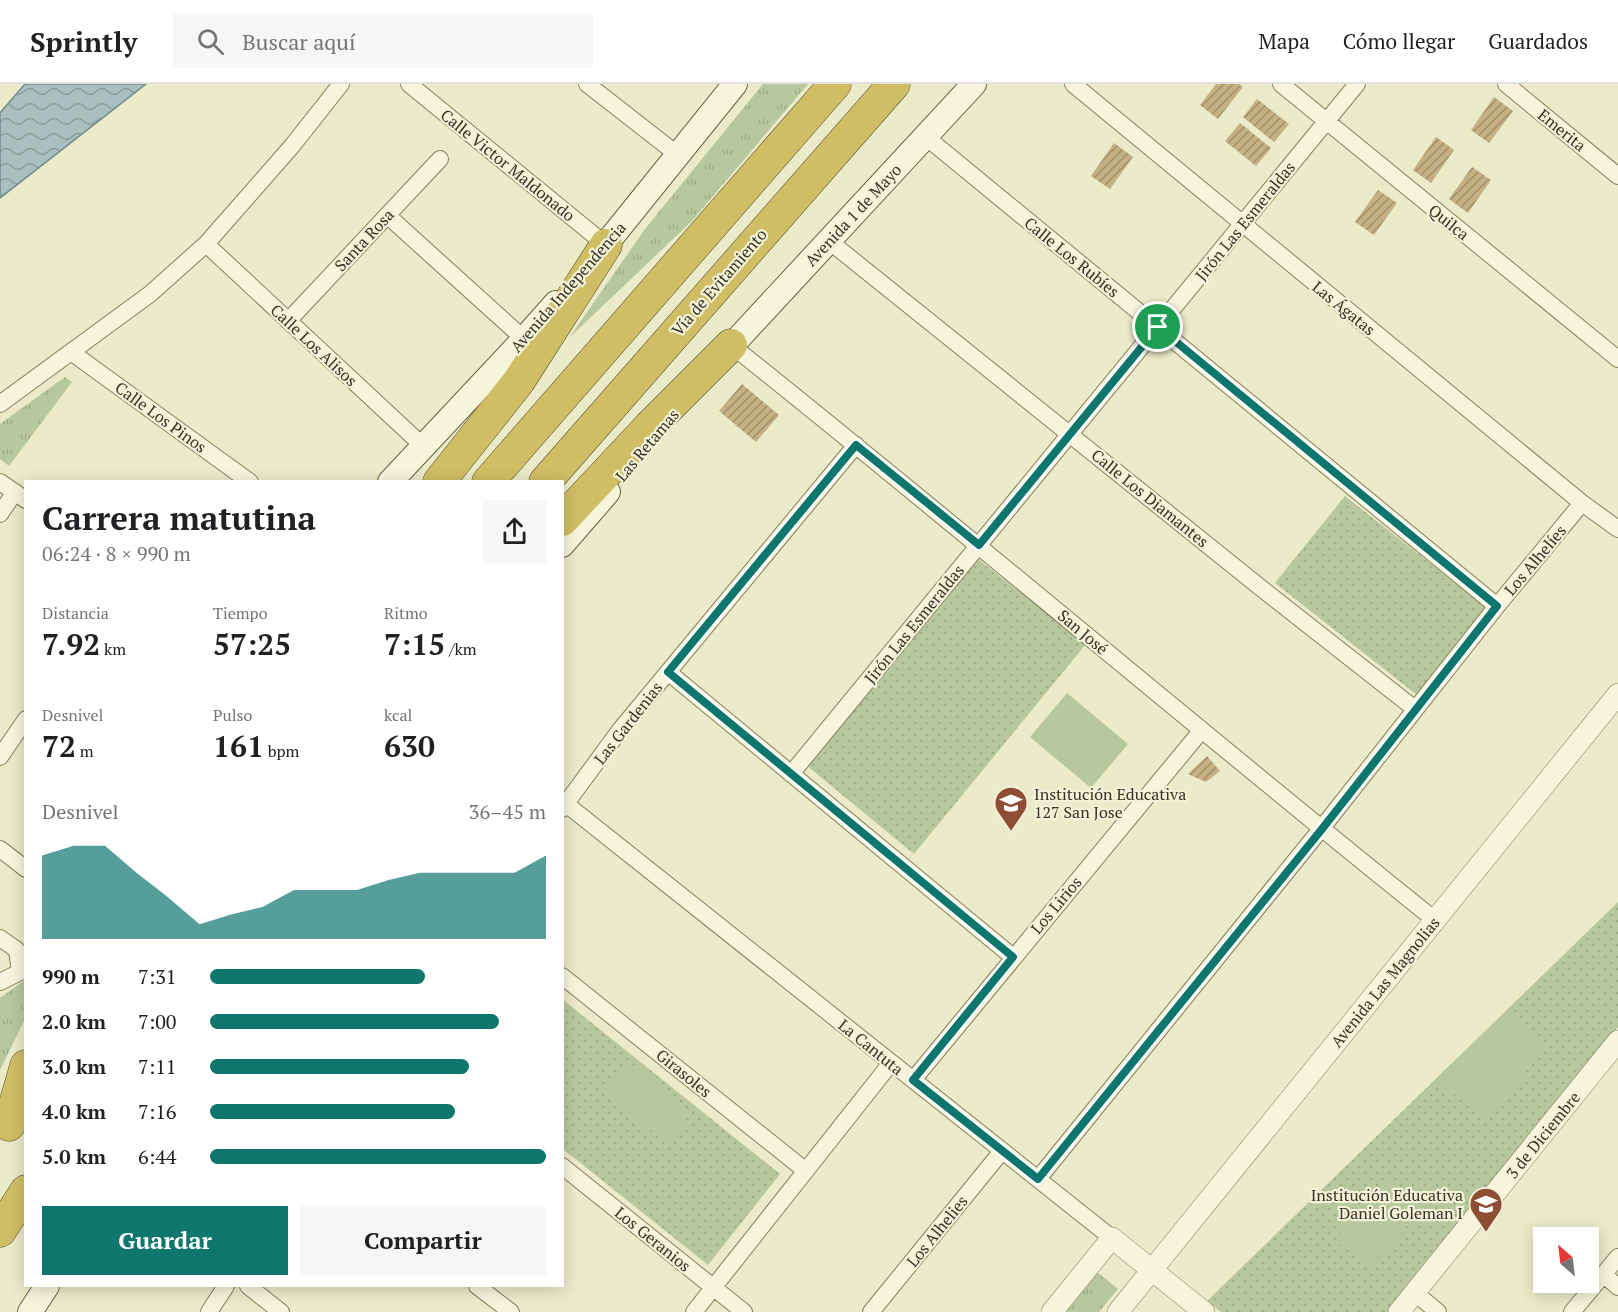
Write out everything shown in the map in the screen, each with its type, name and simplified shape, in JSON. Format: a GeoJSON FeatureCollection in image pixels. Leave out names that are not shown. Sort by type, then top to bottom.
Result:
{"type":"FeatureCollection","features":[{"type":"Feature","properties":{"kind":"highway"},"geometry":{"type":"LineString","coordinates":[[490,480],[835,84]]}},
{"type":"Feature","properties":{"kind":"highway","name":"Vía de Evitamiento"},"geometry":{"type":"LineString","coordinates":[[547,480],[894,84]]}},
{"type":"Feature","properties":{"kind":"highway"},"geometry":{"type":"LineString","coordinates":[[441,480],[519,381],[606,245]]}},
{"type":"Feature","properties":{"kind":"highway"},"geometry":{"type":"LineString","coordinates":[[564,518],[650,426],[732,345]]}},
{"type":"Feature","properties":{"kind":"highway"},"geometry":{"type":"LineString","coordinates":[[12,1122],[24,1074]]}},
{"type":"Feature","properties":{"kind":"highway"},"geometry":{"type":"LineString","coordinates":[[0,1231],[24,1194]]}},
{"type":"Feature","properties":{"kind":"main road","name":"Avenida Independencia"},"geometry":{"type":"LineString","coordinates":[[392,480],[524,339],[606,245],[735,84]]}},
{"type":"Feature","properties":{"kind":"main road","name":"Avenida 1 de Mayo"},"geometry":{"type":"LineString","coordinates":[[732,345],[974,84]]}},
{"type":"Feature","properties":{"kind":"main road","name":"Las Retamas"},"geometry":{"type":"LineString","coordinates":[[564,543],[732,345]]}},
{"type":"Feature","properties":{"kind":"main road"},"geometry":{"type":"LineString","coordinates":[[30,1312],[46,1287]]}},
{"type":"Feature","properties":{"kind":"street"},"geometry":{"type":"LineString","coordinates":[[0,404],[150,294],[206,244],[292,146],[341,84]]}},
{"type":"Feature","properties":{"kind":"street","name":"Calle Victor Maldonado"},"geometry":{"type":"LineString","coordinates":[[409,84],[606,245]]}},
{"type":"Feature","properties":{"kind":"street"},"geometry":{"type":"LineString","coordinates":[[586,84],[678,155]]}},
{"type":"Feature","properties":{"kind":"street","name":"Las Ágatas"},"geometry":{"type":"LineString","coordinates":[[1074,84],[1242,225],[1582,503],[1618,529]]}},
{"type":"Feature","properties":{"kind":"street","name":"Quilca"},"geometry":{"type":"LineString","coordinates":[[1281,84],[1618,359]]}},
{"type":"Feature","properties":{"kind":"street","name":"Jirón Las Esmeraldas"},"geometry":{"type":"LineString","coordinates":[[791,774],[1357,84]]}},
{"type":"Feature","properties":{"kind":"street","name":"Emerita"},"geometry":{"type":"LineString","coordinates":[[1506,84],[1618,176]]}},
{"type":"Feature","properties":{"kind":"street","name":"Calle Los Rubíes"},"geometry":{"type":"LineString","coordinates":[[926,136],[1497,606]]}},
{"type":"Feature","properties":{"kind":"street","name":"Santa Rosa"},"geometry":{"type":"LineString","coordinates":[[288,321],[440,159]]}},
{"type":"Feature","properties":{"kind":"street"},"geometry":{"type":"LineString","coordinates":[[388,216],[524,339]]}},
{"type":"Feature","properties":{"kind":"street","name":"Calle Los Diamantes"},"geometry":{"type":"LineString","coordinates":[[829,241],[1415,709]]}},
{"type":"Feature","properties":{"kind":"street","name":"Calle Los Alisos"},"geometry":{"type":"LineString","coordinates":[[206,244],[423,446]]}},
{"type":"Feature","properties":{"kind":"street","name":"San José"},"geometry":{"type":"LineString","coordinates":[[732,345],[979,545],[1201,731],[1435,920]]}},
{"type":"Feature","properties":{"kind":"street","name":"Calle Los Pinos"},"geometry":{"type":"LineString","coordinates":[[71,352],[247,480]]}},
{"type":"Feature","properties":{"kind":"street","name":"Las Gardenias"},"geometry":{"type":"LineString","coordinates":[[564,806],[620,730],[856,445]]}},
{"type":"Feature","properties":{"kind":"street"},"geometry":{"type":"LineString","coordinates":[[0,482],[20,496],[0,514]]}},
{"type":"Feature","properties":{"kind":"street","name":"Los Alhelíes"},"geometry":{"type":"LineString","coordinates":[[1038,1179],[1322,829],[1497,606],[1582,503]]}},
{"type":"Feature","properties":{"kind":"street"},"geometry":{"type":"LineString","coordinates":[[668,672],[1013,957]]}},
{"type":"Feature","properties":{"kind":"street","name":"Avenida Las Magnolias"},"geometry":{"type":"LineString","coordinates":[[1118,1312],[1618,694]]}},
{"type":"Feature","properties":{"kind":"street"},"geometry":{"type":"LineString","coordinates":[[0,757],[24,722]]}},
{"type":"Feature","properties":{"kind":"street","name":"Los Lirios"},"geometry":{"type":"LineString","coordinates":[[913,1080],[1201,731]]}},
{"type":"Feature","properties":{"kind":"street","name":"La Cantuta"},"geometry":{"type":"LineString","coordinates":[[564,806],[1204,1312]]}},
{"type":"Feature","properties":{"kind":"street"},"geometry":{"type":"LineString","coordinates":[[0,849],[24,867]]}},
{"type":"Feature","properties":{"kind":"street"},"geometry":{"type":"LineString","coordinates":[[0,938],[17,950],[23,970],[0,982]]}},
{"type":"Feature","properties":{"kind":"street","name":"Girasoles"},"geometry":{"type":"LineString","coordinates":[[564,977],[806,1171]]}},
{"type":"Feature","properties":{"kind":"street","name":"3 de Diciembre"},"geometry":{"type":"LineString","coordinates":[[1399,1312],[1618,1041]]}},
{"type":"Feature","properties":{"kind":"street"},"geometry":{"type":"LineString","coordinates":[[694,1312],[891,1063]]}},
{"type":"Feature","properties":{"kind":"street","name":"Los Alhelies"},"geometry":{"type":"LineString","coordinates":[[871,1312],[1002,1151]]}},
{"type":"Feature","properties":{"kind":"street","name":"Los Geranios"},"geometry":{"type":"LineString","coordinates":[[564,1168],[744,1312]]}},
{"type":"Feature","properties":{"kind":"street"},"geometry":{"type":"LineString","coordinates":[[1052,1312],[1112,1238]]}},
{"type":"Feature","properties":{"kind":"street"},"geometry":{"type":"LineString","coordinates":[[1572,1312],[1618,1257]]}},
{"type":"Feature","properties":{"kind":"street"},"geometry":{"type":"LineString","coordinates":[[1604,1274],[1618,1287]]}},
{"type":"Feature","properties":{"kind":"street"},"geometry":{"type":"LineString","coordinates":[[209,1312],[225,1287]]}},
{"type":"Feature","properties":{"kind":"street"},"geometry":{"type":"LineString","coordinates":[[249,1287],[281,1312]]}},
{"type":"Feature","properties":{"kind":"street"},"geometry":{"type":"LineString","coordinates":[[478,1287],[511,1312]]}},
{"type":"Feature","properties":{"kind":"street"},"geometry":{"type":"LineString","coordinates":[[1415,1293],[1438,1312]]}},
{"type":"Feature","properties":{"kind":"green space"},"geometry":{"type":"Polygon","coordinates":[[[763,84],[808,84],[692,221],[569,338],[645,229],[763,84]]]}},
{"type":"Feature","properties":{"kind":"green space"},"geometry":{"type":"Polygon","coordinates":[[[65,377],[72,382],[9,466],[0,459],[0,424],[65,377]]]}},
{"type":"Feature","properties":{"kind":"green space"},"geometry":{"type":"Polygon","coordinates":[[[1345,496],[1487,608],[1417,695],[1275,583],[1345,496]]]}},
{"type":"Feature","properties":{"kind":"green space"},"geometry":{"type":"Polygon","coordinates":[[[978,559],[1086,644],[914,854],[806,765],[978,559]]]}},
{"type":"Feature","properties":{"kind":"green space"},"geometry":{"type":"Polygon","coordinates":[[[1067,693],[1128,744],[1091,788],[1030,737],[1067,693]]]}},
{"type":"Feature","properties":{"kind":"green space"},"geometry":{"type":"Polygon","coordinates":[[[1618,902],[1618,1027],[1390,1312],[1221,1312],[1207,1301],[1618,902]]]}},
{"type":"Feature","properties":{"kind":"green space"},"geometry":{"type":"Polygon","coordinates":[[[24,981],[24,1021],[0,1070],[0,998],[24,981]]]}},
{"type":"Feature","properties":{"kind":"green space"},"geometry":{"type":"Polygon","coordinates":[[[564,1001],[780,1174],[708,1265],[564,1150],[564,1001]]]}},
{"type":"Feature","properties":{"kind":"green space"},"geometry":{"type":"Polygon","coordinates":[[[1508,1012],[1547,1045],[1488,1120],[1437,1081],[1508,1012]]]}},
{"type":"Feature","properties":{"kind":"green space"},"geometry":{"type":"Polygon","coordinates":[[[630,1063],[692,1113],[666,1143],[605,1093],[630,1063]]]}},
{"type":"Feature","properties":{"kind":"green space"},"geometry":{"type":"Polygon","coordinates":[[[1385,1178],[1422,1207],[1373,1270],[1335,1240],[1385,1178]]]}},
{"type":"Feature","properties":{"kind":"green space"},"geometry":{"type":"Polygon","coordinates":[[[1097,1272],[1118,1289],[1099,1312],[1063,1312],[1097,1272]]]}},
{"type":"Feature","properties":{"kind":"water"},"geometry":{"type":"Polygon","coordinates":[[[25,84],[146,84],[0,198],[0,113],[25,84]]]}},
{"type":"Feature","properties":{"kind":"building"},"geometry":{"type":"Polygon","coordinates":[[[1216,84],[1239,84],[1243,87],[1218,119],[1200,105],[1216,84]]]}},
{"type":"Feature","properties":{"kind":"building"},"geometry":{"type":"Polygon","coordinates":[[[1494,97],[1513,111],[1489,143],[1471,130],[1494,97]]]}},
{"type":"Feature","properties":{"kind":"building"},"geometry":{"type":"Polygon","coordinates":[[[1257,99],[1289,124],[1274,142],[1243,117],[1257,99]]]}},
{"type":"Feature","properties":{"kind":"building"},"geometry":{"type":"Polygon","coordinates":[[[1240,123],[1271,148],[1256,166],[1225,141],[1240,123]]]}},
{"type":"Feature","properties":{"kind":"building"},"geometry":{"type":"Polygon","coordinates":[[[1436,137],[1454,150],[1431,183],[1413,170],[1436,137]]]}},
{"type":"Feature","properties":{"kind":"building"},"geometry":{"type":"Polygon","coordinates":[[[1114,143],[1133,157],[1110,189],[1091,176],[1114,143]]]}},
{"type":"Feature","properties":{"kind":"building"},"geometry":{"type":"Polygon","coordinates":[[[1472,167],[1491,180],[1468,213],[1449,199],[1472,167]]]}},
{"type":"Feature","properties":{"kind":"building"},"geometry":{"type":"Polygon","coordinates":[[[1378,190],[1397,203],[1374,235],[1355,222],[1378,190]]]}},
{"type":"Feature","properties":{"kind":"building"},"geometry":{"type":"Polygon","coordinates":[[[742,384],[779,415],[756,442],[719,411],[742,384]]]}},
{"type":"Feature","properties":{"kind":"building"},"geometry":{"type":"Polygon","coordinates":[[[1207,756],[1220,771],[1206,782],[1188,774],[1207,756]]]}},
{"type":"Feature","properties":{"kind":"place","name":"Institución Educativa 127 San Jose"},"geometry":{"type":"Point","coordinates":[1011,832]}},
{"type":"Feature","properties":{"kind":"place","name":"Institución Educativa Daniel Goleman I"},"geometry":{"type":"Point","coordinates":[1486,1233]}},
{"type":"Feature","properties":{"kind":"route"},"geometry":{"type":"LineString","coordinates":[[1158,327],[1497,606],[1322,829],[1038,1179],[913,1080],[1013,957],[668,672],[856,445],[979,545],[1158,327]]}}]}
